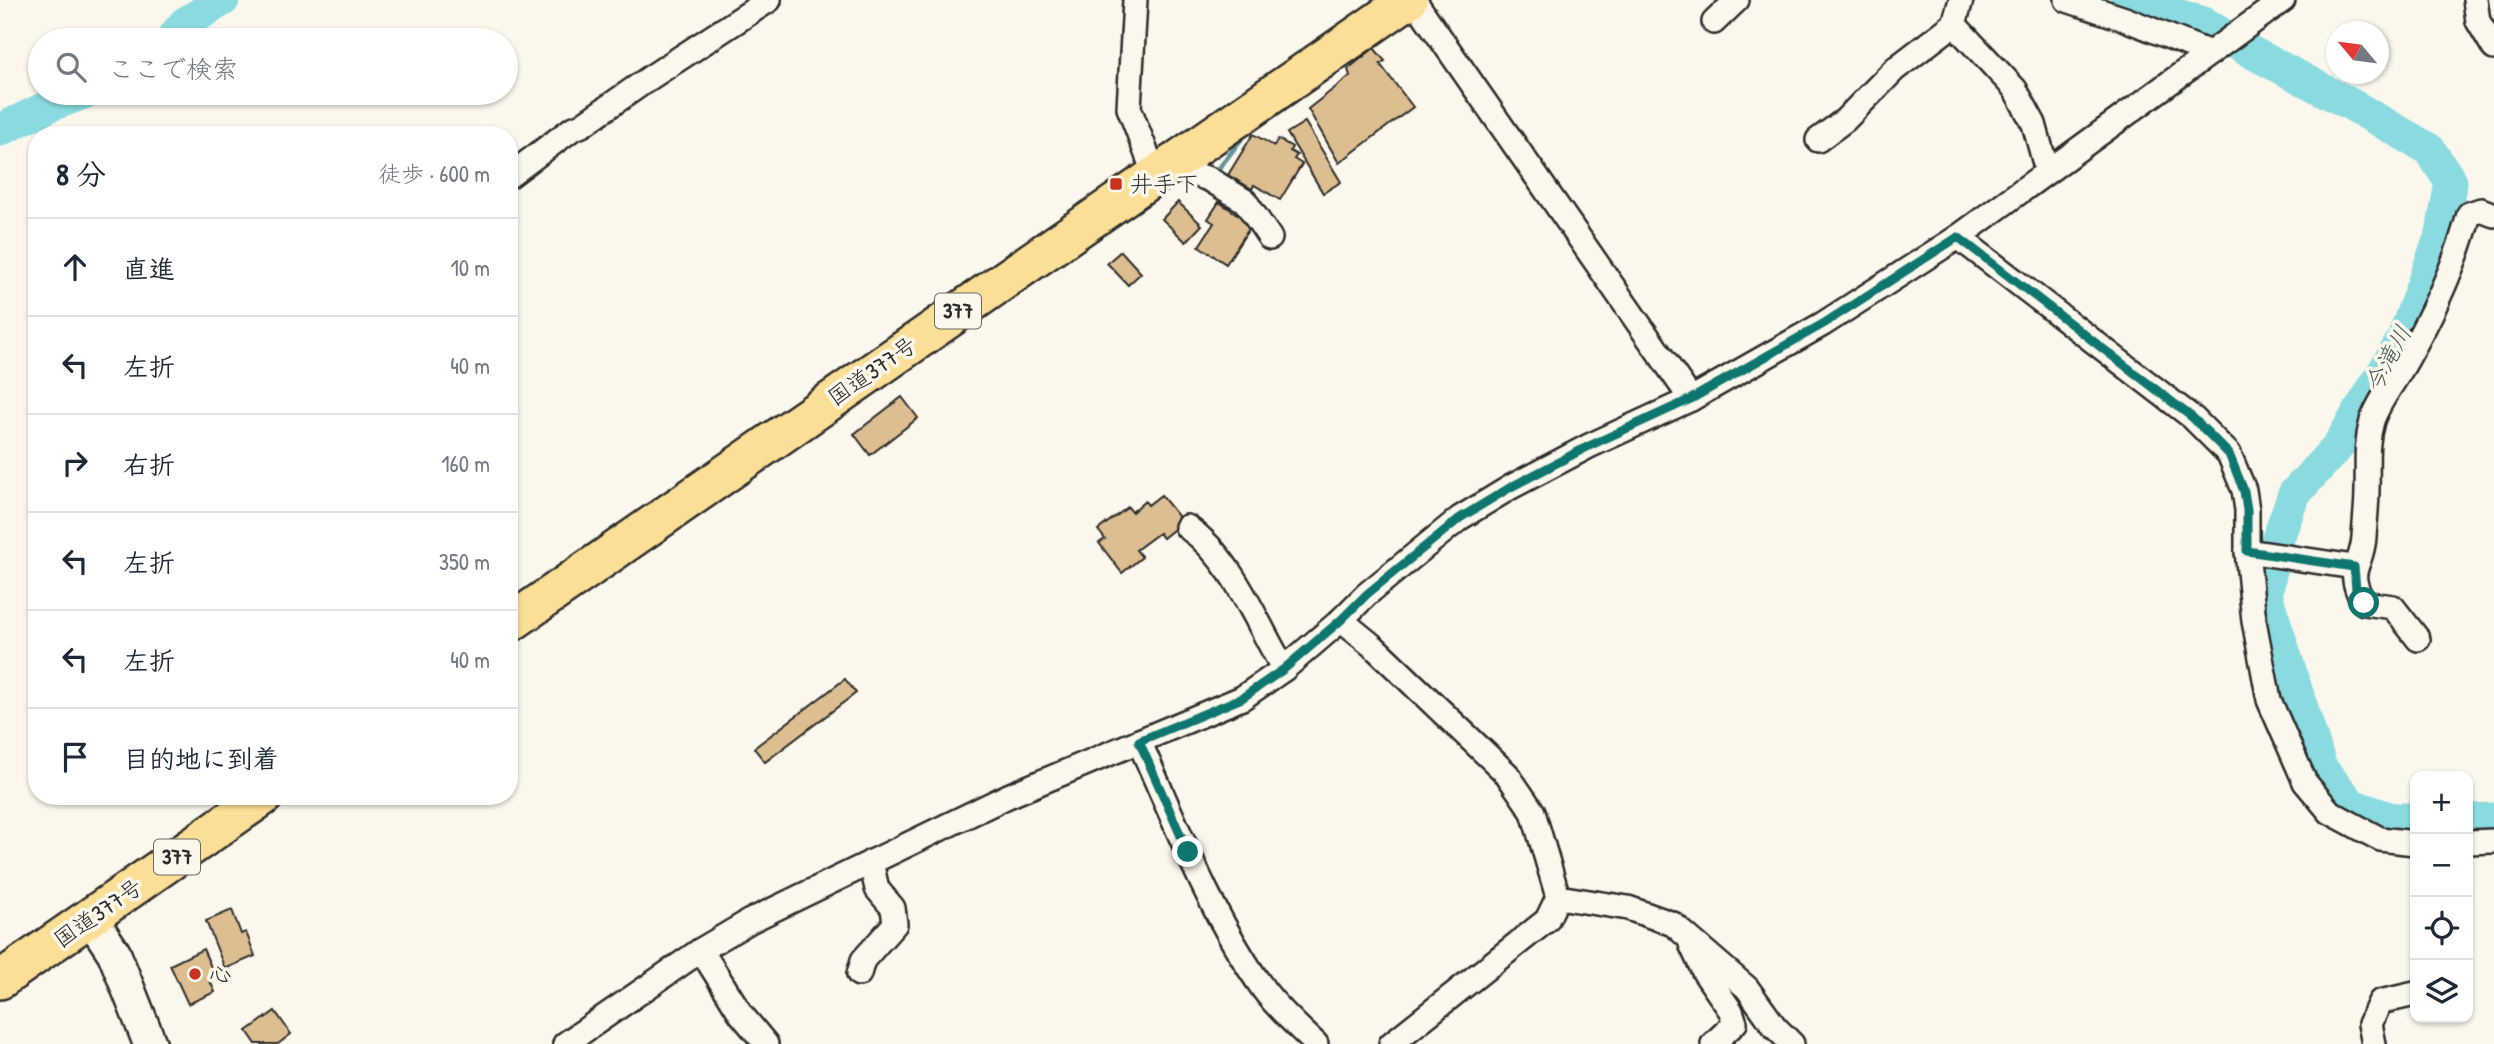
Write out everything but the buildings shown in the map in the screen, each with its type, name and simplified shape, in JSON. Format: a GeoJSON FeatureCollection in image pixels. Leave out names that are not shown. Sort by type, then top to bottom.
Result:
{"type":"FeatureCollection","features":[{"type":"Feature","properties":{"kind":"highway","name":"国道377号"},"geometry":{"type":"LineString","coordinates":[[518,618],[1408,0]]}},
{"type":"Feature","properties":{"kind":"highway","name":"国道377号"},"geometry":{"type":"LineString","coordinates":[[0,980],[251,805]]}},
{"type":"Feature","properties":{"kind":"main road"},"geometry":{"type":"LineString","coordinates":[[91,918],[114,953],[150,1044]]}},
{"type":"Feature","properties":{"kind":"street"},"geometry":{"type":"LineString","coordinates":[[518,169],[572,129],[582,125],[769,0]]}},
{"type":"Feature","properties":{"kind":"street"},"geometry":{"type":"LineString","coordinates":[[1135,0],[1129,107],[1161,170],[1209,179],[1245,201],[1270,238]]}},
{"type":"Feature","properties":{"kind":"street"},"geometry":{"type":"LineString","coordinates":[[1414,0],[1691,399]]}},
{"type":"Feature","properties":{"kind":"street"},"geometry":{"type":"LineString","coordinates":[[1713,22],[1737,0]]}},
{"type":"Feature","properties":{"kind":"street"},"geometry":{"type":"LineString","coordinates":[[1818,140],[1845,120],[1895,69],[1954,24],[1961,0]]}},
{"type":"Feature","properties":{"kind":"street"},"geometry":{"type":"LineString","coordinates":[[2067,0],[2125,19],[2224,42]]}},
{"type":"Feature","properties":{"kind":"street"},"geometry":{"type":"LineString","coordinates":[[565,1044],[701,950],[750,921],[1008,796],[1242,698],[1284,669],[1367,594],[1460,518],[1511,487],[1589,446],[1691,399],[1823,324],[1958,237],[2283,0]]}},
{"type":"Feature","properties":{"kind":"street"},"geometry":{"type":"LineString","coordinates":[[2475,0],[2477,21],[2494,48]]}},
{"type":"Feature","properties":{"kind":"street"},"geometry":{"type":"LineString","coordinates":[[1954,24],[2015,89],[2034,124],[2048,171]]}},
{"type":"Feature","properties":{"kind":"street"},"geometry":{"type":"LineString","coordinates":[[2418,639],[2393,607],[2364,603],[2356,589],[2354,567],[2363,545],[2367,488],[2365,451],[2373,418],[2408,358],[2442,291],[2462,241],[2469,214],[2481,210],[2494,215]]}},
{"type":"Feature","properties":{"kind":"street"},"geometry":{"type":"LineString","coordinates":[[1958,237],[2193,418],[2229,454],[2244,491],[2252,551],[2254,621],[2269,700],[2305,782],[2330,812],[2380,839],[2410,842]]}},
{"type":"Feature","properties":{"kind":"street"},"geometry":{"type":"LineString","coordinates":[[1187,527],[1197,534],[1239,584],[1261,632],[1284,669]]}},
{"type":"Feature","properties":{"kind":"street"},"geometry":{"type":"LineString","coordinates":[[2252,551],[2354,567]]}},
{"type":"Feature","properties":{"kind":"street"},"geometry":{"type":"LineString","coordinates":[[1341,620],[1374,647],[1507,774],[1533,812],[1558,897],[1547,920],[1391,1044]]}},
{"type":"Feature","properties":{"kind":"street"},"geometry":{"type":"LineString","coordinates":[[1139,741],[1188,852],[1225,925],[1264,989],[1287,1017],[1316,1044]]}},
{"type":"Feature","properties":{"kind":"street"},"geometry":{"type":"LineString","coordinates":[[2473,842],[2494,841]]}},
{"type":"Feature","properties":{"kind":"street"},"geometry":{"type":"LineString","coordinates":[[859,974],[863,960],[895,924],[893,908],[877,889],[871,862]]}},
{"type":"Feature","properties":{"kind":"street"},"geometry":{"type":"LineString","coordinates":[[1558,897],[1628,908],[1673,924],[1747,988],[1775,1027],[1792,1044]]}},
{"type":"Feature","properties":{"kind":"street"},"geometry":{"type":"LineString","coordinates":[[1686,935],[1704,972],[1731,1011],[1735,1023],[1713,1044]]}},
{"type":"Feature","properties":{"kind":"street"},"geometry":{"type":"LineString","coordinates":[[701,950],[741,1014],[766,1044]]}},
{"type":"Feature","properties":{"kind":"street"},"geometry":{"type":"LineString","coordinates":[[2374,1044],[2370,1024],[2381,1002],[2410,995]]}},
{"type":"Feature","properties":{"kind":"waterway"},"geometry":{"type":"LineString","coordinates":[[181,28],[223,0]]}},
{"type":"Feature","properties":{"kind":"waterway","name":"今滝川"},"geometry":{"type":"LineString","coordinates":[[2127,0],[2204,23],[2247,50],[2352,105],[2429,149],[2451,182],[2442,233],[2402,341],[2338,446],[2294,494],[2276,544],[2266,595],[2321,768],[2352,805],[2392,819],[2410,819]]}},
{"type":"Feature","properties":{"kind":"waterway"},"geometry":{"type":"LineString","coordinates":[[0,130],[51,105]]}},
{"type":"Feature","properties":{"kind":"waterway"},"geometry":{"type":"LineString","coordinates":[[1214,175],[1245,134]]}},
{"type":"Feature","properties":{"kind":"waterway","name":"今滝川"},"geometry":{"type":"LineString","coordinates":[[2473,820],[2494,819]]}},
{"type":"Feature","properties":{"kind":"place","name":"井手下"},"geometry":{"type":"Point","coordinates":[1116,184]}},
{"type":"Feature","properties":{"kind":"place","name":"心"},"geometry":{"type":"Point","coordinates":[195,974]}},
{"type":"Feature","properties":{"kind":"route"},"geometry":{"type":"LineString","coordinates":[[1188,852],[1139,741],[1242,698],[1284,669],[1367,594],[1460,518],[1511,487],[1589,446],[1691,399],[1823,324],[1958,237],[2193,418],[2229,454],[2244,491],[2247,551],[2354,567],[2356,589],[2364,603]]}}]}
